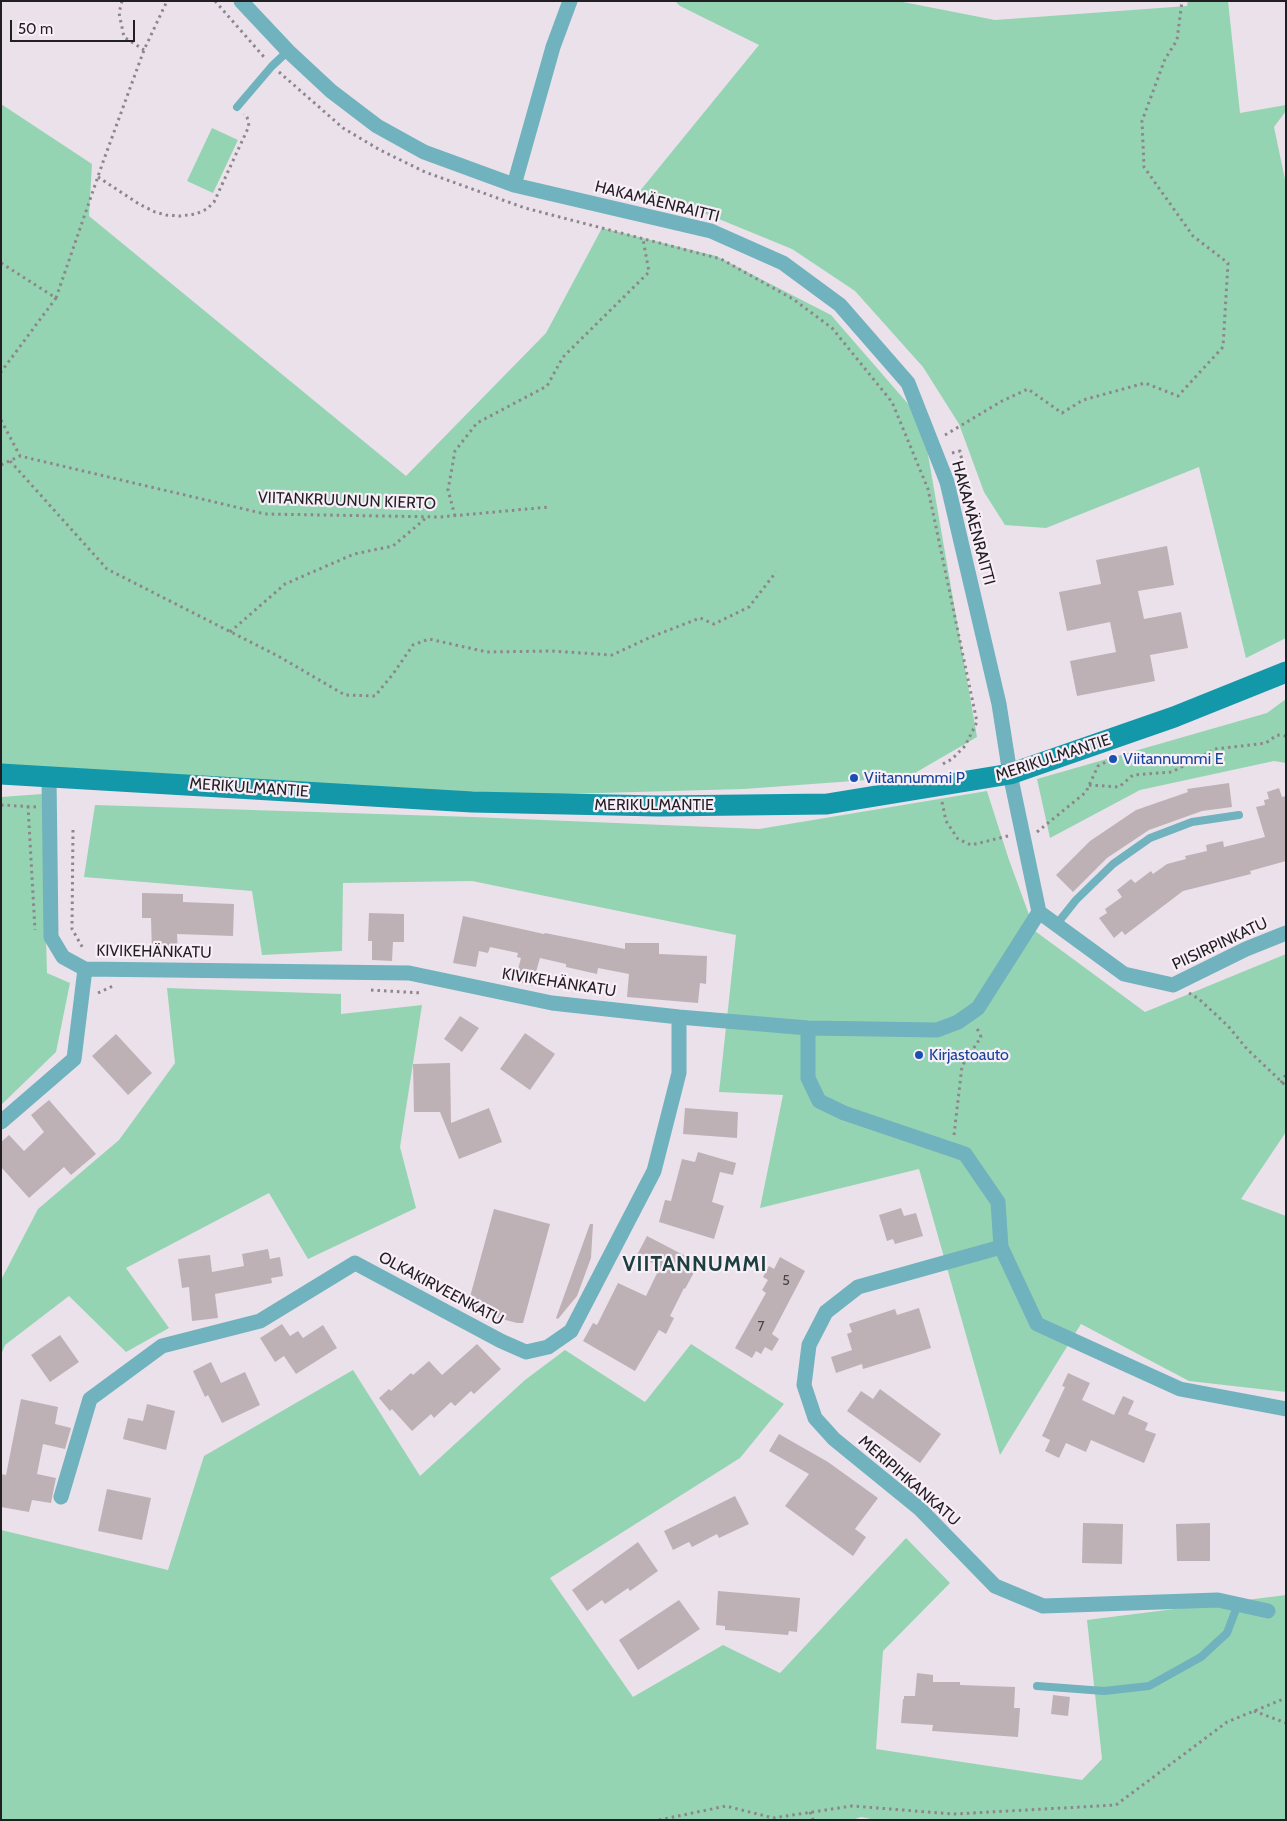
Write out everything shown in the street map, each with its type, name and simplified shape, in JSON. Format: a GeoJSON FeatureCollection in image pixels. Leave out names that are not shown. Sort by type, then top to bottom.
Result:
{"type":"FeatureCollection","features":[{"type":"Feature","properties":{"kind":"street","name":"HAKAMÄENRAITTI"},"geometry":{"type":"LineString","coordinates":[[241,1],[288,52],[331,91],[377,126],[424,152],[514,185],[711,231],[783,263],[840,305],[908,383],[946,482],[999,704],[1010,774]]}},
{"type":"Feature","properties":{"kind":"street"},"geometry":{"type":"LineString","coordinates":[[514,185],[553,46],[570,1]]}},
{"type":"Feature","properties":{"kind":"street","name":"MERIKULMANTIE"},"geometry":{"type":"LineString","coordinates":[[1,774],[472,802],[659,806],[827,804],[1010,774],[1174,718],[1286,672]]}},
{"type":"Feature","properties":{"kind":"street"},"geometry":{"type":"LineString","coordinates":[[1010,774],[1039,912]]}},
{"type":"Feature","properties":{"kind":"street","name":"KIVIKEHÄNKATU"},"geometry":{"type":"LineString","coordinates":[[49,776],[51,937],[63,957],[84,969],[408,973],[552,1003],[679,1017],[808,1028],[937,1030],[958,1022],[978,1008],[1039,912]]}},
{"type":"Feature","properties":{"kind":"street","name":"PIISIRPINKATU"},"geometry":{"type":"LineString","coordinates":[[1039,912],[1124,974],[1173,984],[1246,949],[1286,933]]}},
{"type":"Feature","properties":{"kind":"street"},"geometry":{"type":"LineString","coordinates":[[1,1122],[74,1059],[84,969]]}},
{"type":"Feature","properties":{"kind":"street","name":"OLKAKIRVEENKATU"},"geometry":{"type":"LineString","coordinates":[[61,1497],[90,1399],[162,1346],[260,1321],[355,1263],[526,1352],[548,1347],[571,1331],[654,1171],[679,1074],[679,1017]]}},
{"type":"Feature","properties":{"kind":"street"},"geometry":{"type":"LineString","coordinates":[[808,1028],[808,1078],[820,1101],[844,1113],[965,1154],[998,1202],[1000,1247],[1037,1324],[1180,1390],[1286,1409]]}},
{"type":"Feature","properties":{"kind":"street","name":"MERIPIHKANKATU"},"geometry":{"type":"LineString","coordinates":[[1000,1247],[858,1287],[826,1312],[809,1345],[804,1385],[815,1418],[834,1439],[920,1509],[995,1586],[1043,1606],[1218,1600],[1268,1611]]}},
{"type":"Feature","properties":{"kind":"lane"},"geometry":{"type":"LineString","coordinates":[[237,107],[272,66],[288,52]]}},
{"type":"Feature","properties":{"kind":"lane"},"geometry":{"type":"LineString","coordinates":[[1056,924],[1076,900],[1114,864],[1150,838],[1192,822],[1239,814]]}},
{"type":"Feature","properties":{"kind":"lane"},"geometry":{"type":"LineString","coordinates":[[1038,1686],[1104,1691],[1149,1686],[1201,1657],[1208,1651],[1227,1633],[1238,1604]]}},
{"type":"Feature","properties":{"kind":"path"},"geometry":{"type":"LineString","coordinates":[[122,1],[119,13],[124,36],[144,50]]}},
{"type":"Feature","properties":{"kind":"path"},"geometry":{"type":"LineString","coordinates":[[1,372],[56,298],[144,50],[167,1]]}},
{"type":"Feature","properties":{"kind":"path"},"geometry":{"type":"LineString","coordinates":[[215,1],[272,66],[310,101],[343,128],[380,150],[425,172],[525,208],[721,259],[793,299],[832,328],[892,402],[928,490],[977,722],[965,746],[952,759],[934,768],[946,821],[958,839],[971,846],[1012,836]]}},
{"type":"Feature","properties":{"kind":"path"},"geometry":{"type":"LineString","coordinates":[[931,443],[1002,401],[1028,389],[1062,413],[1083,400],[1145,383],[1178,396],[1222,347],[1228,263],[1193,236],[1144,167],[1142,121],[1165,59],[1177,40],[1182,1]]}},
{"type":"Feature","properties":{"kind":"path"},"geometry":{"type":"LineString","coordinates":[[98,176],[139,204],[166,215],[180,216],[196,214],[207,210],[214,202],[249,126],[247,117],[237,107]]}},
{"type":"Feature","properties":{"kind":"path"},"geometry":{"type":"LineString","coordinates":[[455,516],[448,490],[455,451],[478,423],[547,386],[563,357],[649,272],[643,240]]}},
{"type":"Feature","properties":{"kind":"path"},"geometry":{"type":"LineString","coordinates":[[1,263],[56,298]]}},
{"type":"Feature","properties":{"kind":"path"},"geometry":{"type":"LineString","coordinates":[[1,420],[20,456],[1,465]]}},
{"type":"Feature","properties":{"kind":"path","name":"VIITANKRUUNUN KIERTO"},"geometry":{"type":"LineString","coordinates":[[20,456],[265,514],[428,517],[549,508]]}},
{"type":"Feature","properties":{"kind":"path"},"geometry":{"type":"LineString","coordinates":[[10,461],[107,570],[278,656],[345,695],[375,696],[394,674],[413,646],[429,639],[488,652],[550,651],[612,655],[651,636],[700,618],[714,624],[749,607],[776,572]]}},
{"type":"Feature","properties":{"kind":"path"},"geometry":{"type":"LineString","coordinates":[[230,632],[285,584],[354,554],[393,546],[428,517]]}},
{"type":"Feature","properties":{"kind":"path"},"geometry":{"type":"LineString","coordinates":[[1090,785],[1119,787],[1133,775],[1172,772],[1215,750],[1266,742],[1277,735],[1286,736]]}},
{"type":"Feature","properties":{"kind":"path"},"geometry":{"type":"LineString","coordinates":[[1037,832],[1086,792],[1098,766],[1113,759]]}},
{"type":"Feature","properties":{"kind":"path"},"geometry":{"type":"LineString","coordinates":[[1,805],[49,808]]}},
{"type":"Feature","properties":{"kind":"path"},"geometry":{"type":"LineString","coordinates":[[73,830],[72,929],[84,951],[93,952]]}},
{"type":"Feature","properties":{"kind":"path"},"geometry":{"type":"LineString","coordinates":[[1173,984],[1199,999],[1286,1086]]}},
{"type":"Feature","properties":{"kind":"path"},"geometry":{"type":"LineString","coordinates":[[98,993],[114,985]]}},
{"type":"Feature","properties":{"kind":"path"},"geometry":{"type":"LineString","coordinates":[[370,990],[426,993]]}},
{"type":"Feature","properties":{"kind":"path"},"geometry":{"type":"LineString","coordinates":[[953,1149],[962,1066],[981,1037],[974,1023]]}},
{"type":"Feature","properties":{"kind":"path"},"geometry":{"type":"LineString","coordinates":[[1282,1083],[1286,1074]]}},
{"type":"Feature","properties":{"kind":"path"},"geometry":{"type":"LineString","coordinates":[[658,1820],[726,1806],[773,1818],[852,1806],[954,1814],[1116,1805],[1227,1722],[1286,1698]]}},
{"type":"Feature","properties":{"kind":"path"},"geometry":{"type":"LineString","coordinates":[[1253,1711],[1286,1723]]}},
{"type":"Feature","properties":{"kind":"path"},"geometry":{"type":"LineString","coordinates":[[810,1812],[813,1820]]}},
{"type":"Feature","properties":{"kind":"green space"},"geometry":{"type":"Polygon","coordinates":[[[675,1],[898,1],[995,20],[1187,6],[1188,1],[1228,1],[1240,113],[1286,105],[1286,111],[1274,127],[1286,184],[1286,638],[1246,658],[1199,467],[1046,528],[1005,525],[984,492],[959,424],[923,367],[855,291],[792,249],[709,215],[635,197],[759,45],[680,6],[675,1]]]}},
{"type":"Feature","properties":{"kind":"green space"},"geometry":{"type":"Polygon","coordinates":[[[1,104],[92,164],[89,216],[406,476],[546,333],[602,228],[716,256],[831,315],[922,420],[977,737],[908,777],[744,789],[527,795],[1,768],[1,104]]]}},
{"type":"Feature","properties":{"kind":"green space"},"geometry":{"type":"Polygon","coordinates":[[[212,128],[238,140],[213,193],[187,181],[212,128]]]}},
{"type":"Feature","properties":{"kind":"green space"},"geometry":{"type":"Polygon","coordinates":[[[1286,699],[1286,763],[1274,761],[1140,790],[1050,838],[1037,779],[1267,713],[1286,699]]]}},
{"type":"Feature","properties":{"kind":"green space"},"geometry":{"type":"Polygon","coordinates":[[[987,791],[1009,860],[1035,931],[1145,1012],[1286,954],[1286,1132],[1241,1199],[1286,1216],[1286,1392],[1189,1381],[1081,1324],[1000,1455],[919,1169],[760,1208],[783,1095],[719,1092],[736,935],[472,881],[343,883],[342,951],[262,955],[252,891],[84,877],[95,805],[473,817],[759,829],[987,791]]]}},
{"type":"Feature","properties":{"kind":"green space"},"geometry":{"type":"Polygon","coordinates":[[[42,794],[47,973],[70,983],[56,1052],[1,1105],[1,797],[42,794]]]}},
{"type":"Feature","properties":{"kind":"green space"},"geometry":{"type":"Polygon","coordinates":[[[167,988],[341,994],[341,1014],[422,1005],[400,1147],[416,1208],[308,1259],[269,1193],[126,1268],[169,1328],[126,1352],[69,1296],[5,1345],[1,1355],[1,1280],[38,1209],[119,1140],[175,1063],[167,988]]]}},
{"type":"Feature","properties":{"kind":"green space"},"geometry":{"type":"Polygon","coordinates":[[[691,1344],[784,1404],[740,1458],[550,1578],[633,1697],[723,1645],[780,1673],[906,1538],[950,1583],[883,1651],[876,1749],[1082,1780],[1102,1759],[1087,1620],[1286,1595],[1286,1820],[876,1820],[861,1817],[852,1820],[1,1820],[1,1530],[168,1570],[204,1456],[353,1370],[420,1476],[525,1380],[565,1350],[645,1402],[691,1344]]]}},
{"type":"Feature","properties":{"kind":"building"},"geometry":{"type":"Polygon","coordinates":[[[1167,546],[1174,585],[1138,591],[1144,619],[1181,612],[1188,648],[1150,655],[1155,681],[1077,696],[1070,661],[1116,652],[1110,622],[1067,631],[1059,592],[1101,584],[1096,560],[1167,546]]]}},
{"type":"Feature","properties":{"kind":"building"},"geometry":{"type":"Polygon","coordinates":[[[1229,783],[1232,807],[1202,811],[1149,830],[1107,858],[1073,892],[1056,875],[1090,841],[1136,810],[1188,792],[1187,789],[1229,783]]]}},
{"type":"Feature","properties":{"kind":"building"},"geometry":{"type":"Polygon","coordinates":[[[1279,788],[1282,797],[1286,796],[1286,861],[1250,871],[1251,874],[1183,891],[1125,935],[1122,931],[1114,938],[1099,918],[1107,913],[1105,909],[1122,897],[1117,890],[1131,879],[1135,883],[1151,871],[1153,874],[1167,864],[1186,859],[1185,856],[1207,851],[1206,845],[1223,841],[1224,847],[1265,837],[1256,807],[1265,805],[1264,800],[1269,799],[1267,792],[1279,788]]]}},
{"type":"Feature","properties":{"kind":"building"},"geometry":{"type":"Polygon","coordinates":[[[142,893],[183,894],[183,902],[234,904],[233,936],[177,934],[178,953],[152,953],[151,918],[142,918],[142,893]]]}},
{"type":"Feature","properties":{"kind":"building"},"geometry":{"type":"Polygon","coordinates":[[[369,913],[404,914],[404,942],[393,942],[392,961],[372,960],[372,941],[368,941],[369,913]]]}},
{"type":"Feature","properties":{"kind":"building"},"geometry":{"type":"Polygon","coordinates":[[[463,916],[625,949],[625,943],[659,943],[659,954],[707,956],[706,984],[700,983],[698,1003],[627,997],[629,974],[598,968],[597,974],[566,967],[566,964],[540,958],[532,986],[515,981],[521,958],[517,957],[518,953],[490,947],[488,953],[479,951],[476,967],[453,963],[463,916]]]}},
{"type":"Feature","properties":{"kind":"building"},"geometry":{"type":"Polygon","coordinates":[[[460,1016],[479,1028],[462,1052],[444,1039],[460,1016]]]}},
{"type":"Feature","properties":{"kind":"building"},"geometry":{"type":"Polygon","coordinates":[[[525,1033],[555,1054],[530,1090],[500,1069],[525,1033]]]}},
{"type":"Feature","properties":{"kind":"building"},"geometry":{"type":"Polygon","coordinates":[[[116,1034],[152,1073],[128,1095],[92,1056],[116,1034]]]}},
{"type":"Feature","properties":{"kind":"building"},"geometry":{"type":"Polygon","coordinates":[[[450,1063],[451,1123],[489,1108],[502,1142],[459,1159],[440,1112],[414,1112],[413,1064],[450,1063]]]}},
{"type":"Feature","properties":{"kind":"building"},"geometry":{"type":"Polygon","coordinates":[[[49,1100],[96,1154],[71,1175],[64,1167],[29,1198],[1,1167],[1,1142],[9,1135],[24,1151],[44,1132],[31,1115],[49,1100]]]}},
{"type":"Feature","properties":{"kind":"building"},"geometry":{"type":"Polygon","coordinates":[[[685,1108],[738,1112],[737,1138],[683,1134],[685,1108]]]}},
{"type":"Feature","properties":{"kind":"building"},"geometry":{"type":"Polygon","coordinates":[[[698,1152],[736,1163],[733,1175],[720,1172],[712,1202],[724,1206],[714,1239],[659,1222],[665,1200],[671,1201],[682,1159],[695,1162],[698,1152]]]}},
{"type":"Feature","properties":{"kind":"building"},"geometry":{"type":"Polygon","coordinates":[[[901,1208],[904,1216],[916,1213],[923,1236],[895,1244],[893,1239],[887,1241],[879,1215],[901,1208]]]}},
{"type":"Feature","properties":{"kind":"building"},"geometry":{"type":"Polygon","coordinates":[[[494,1209],[550,1224],[523,1323],[468,1310],[494,1209]]]}},
{"type":"Feature","properties":{"kind":"building"},"geometry":{"type":"Polygon","coordinates":[[[590,1224],[593,1224],[591,1258],[577,1296],[558,1319],[556,1318],[590,1224]]]}},
{"type":"Feature","properties":{"kind":"building"},"geometry":{"type":"Polygon","coordinates":[[[647,1236],[699,1263],[670,1316],[674,1318],[666,1334],[659,1330],[635,1371],[583,1341],[593,1323],[597,1325],[618,1283],[646,1296],[660,1267],[637,1255],[647,1236]]]}},
{"type":"Feature","properties":{"kind":"building"},"geometry":{"type":"Polygon","coordinates":[[[268,1249],[270,1259],[280,1257],[283,1276],[271,1278],[272,1283],[215,1294],[218,1318],[192,1321],[189,1287],[182,1288],[178,1259],[210,1255],[212,1272],[244,1266],[242,1254],[268,1249]]]}},
{"type":"Feature","properties":{"kind":"building"},"geometry":{"type":"Polygon","coordinates":[[[780,1257],[805,1271],[772,1334],[779,1339],[772,1351],[765,1347],[761,1354],[756,1351],[752,1358],[735,1348],[766,1293],[762,1290],[768,1280],[763,1277],[769,1266],[774,1269],[780,1257]]]}},
{"type":"Feature","properties":{"kind":"building"},"geometry":{"type":"Polygon","coordinates":[[[919,1308],[931,1348],[863,1369],[862,1364],[836,1373],[831,1357],[852,1350],[847,1334],[852,1332],[849,1324],[895,1309],[897,1315],[919,1308]]]}},
{"type":"Feature","properties":{"kind":"building"},"geometry":{"type":"Polygon","coordinates":[[[282,1324],[290,1336],[298,1331],[303,1338],[323,1325],[337,1348],[296,1374],[284,1356],[275,1362],[260,1338],[282,1324]]]}},
{"type":"Feature","properties":{"kind":"building"},"geometry":{"type":"Polygon","coordinates":[[[60,1335],[79,1362],[50,1382],[31,1355],[60,1335]]]}},
{"type":"Feature","properties":{"kind":"building"},"geometry":{"type":"Polygon","coordinates":[[[477,1344],[501,1369],[474,1394],[471,1391],[455,1406],[451,1402],[434,1418],[431,1414],[412,1431],[379,1398],[389,1389],[391,1391],[411,1373],[413,1375],[429,1361],[442,1375],[477,1344]]]}},
{"type":"Feature","properties":{"kind":"building"},"geometry":{"type":"Polygon","coordinates":[[[211,1362],[221,1383],[245,1372],[260,1405],[222,1423],[208,1395],[205,1397],[193,1371],[211,1362]]]}},
{"type":"Feature","properties":{"kind":"building"},"geometry":{"type":"Polygon","coordinates":[[[1068,1373],[1090,1383],[1082,1400],[1114,1415],[1123,1396],[1134,1401],[1128,1414],[1148,1423],[1145,1430],[1156,1434],[1144,1463],[1091,1440],[1086,1452],[1066,1443],[1059,1458],[1045,1451],[1050,1440],[1042,1436],[1065,1387],[1062,1386],[1068,1373]]]}},
{"type":"Feature","properties":{"kind":"building"},"geometry":{"type":"Polygon","coordinates":[[[880,1389],[941,1434],[920,1463],[847,1411],[861,1391],[873,1399],[880,1389]]]}},
{"type":"Feature","properties":{"kind":"building"},"geometry":{"type":"Polygon","coordinates":[[[21,1399],[58,1407],[55,1424],[71,1428],[65,1449],[43,1444],[37,1474],[56,1478],[51,1503],[32,1500],[29,1512],[1,1507],[1,1474],[6,1475],[21,1399]]]}},
{"type":"Feature","properties":{"kind":"building"},"geometry":{"type":"Polygon","coordinates":[[[147,1404],[175,1411],[166,1450],[123,1439],[128,1418],[143,1421],[147,1404]]]}},
{"type":"Feature","properties":{"kind":"building"},"geometry":{"type":"Polygon","coordinates":[[[779,1434],[828,1462],[878,1498],[855,1529],[866,1537],[853,1556],[785,1506],[809,1474],[769,1451],[779,1434]]]}},
{"type":"Feature","properties":{"kind":"building"},"geometry":{"type":"Polygon","coordinates":[[[107,1489],[151,1498],[142,1540],[98,1531],[107,1489]]]}},
{"type":"Feature","properties":{"kind":"building"},"geometry":{"type":"Polygon","coordinates":[[[735,1496],[749,1524],[719,1538],[717,1534],[692,1547],[689,1542],[673,1550],[664,1531],[735,1496]]]}},
{"type":"Feature","properties":{"kind":"building"},"geometry":{"type":"Polygon","coordinates":[[[1083,1523],[1123,1524],[1122,1564],[1082,1563],[1083,1523]]]}},
{"type":"Feature","properties":{"kind":"building"},"geometry":{"type":"Polygon","coordinates":[[[1210,1523],[1210,1561],[1177,1561],[1176,1524],[1210,1523]]]}},
{"type":"Feature","properties":{"kind":"building"},"geometry":{"type":"Polygon","coordinates":[[[638,1542],[658,1571],[630,1591],[628,1588],[605,1604],[602,1600],[587,1611],[572,1590],[638,1542]]]}},
{"type":"Feature","properties":{"kind":"building"},"geometry":{"type":"Polygon","coordinates":[[[718,1591],[800,1598],[797,1632],[789,1631],[788,1635],[725,1630],[725,1626],[716,1625],[718,1591]]]}},
{"type":"Feature","properties":{"kind":"building"},"geometry":{"type":"Polygon","coordinates":[[[679,1600],[700,1629],[638,1670],[619,1640],[679,1600]]]}},
{"type":"Feature","properties":{"kind":"building"},"geometry":{"type":"Polygon","coordinates":[[[917,1673],[933,1675],[933,1682],[960,1682],[960,1685],[1015,1687],[1014,1708],[1020,1708],[1018,1737],[932,1731],[933,1725],[901,1723],[903,1699],[904,1696],[915,1696],[917,1673]]]}},
{"type":"Feature","properties":{"kind":"building"},"geometry":{"type":"Polygon","coordinates":[[[1053,1695],[1070,1697],[1068,1716],[1051,1714],[1053,1695]]]}},
{"type":"Feature","properties":{"kind":"place","name":"Viitannummi E"},"geometry":{"type":"Point","coordinates":[1113,759]}},
{"type":"Feature","properties":{"kind":"place","name":"Viitannummi P"},"geometry":{"type":"Point","coordinates":[854,778]}},
{"type":"Feature","properties":{"kind":"place","name":"Kirjastoauto"},"geometry":{"type":"Point","coordinates":[919,1055]}},
{"type":"Feature","properties":{"kind":"district","name":"VIITANNUMMI"},"geometry":{"type":"Point","coordinates":[695,1265]}}]}
